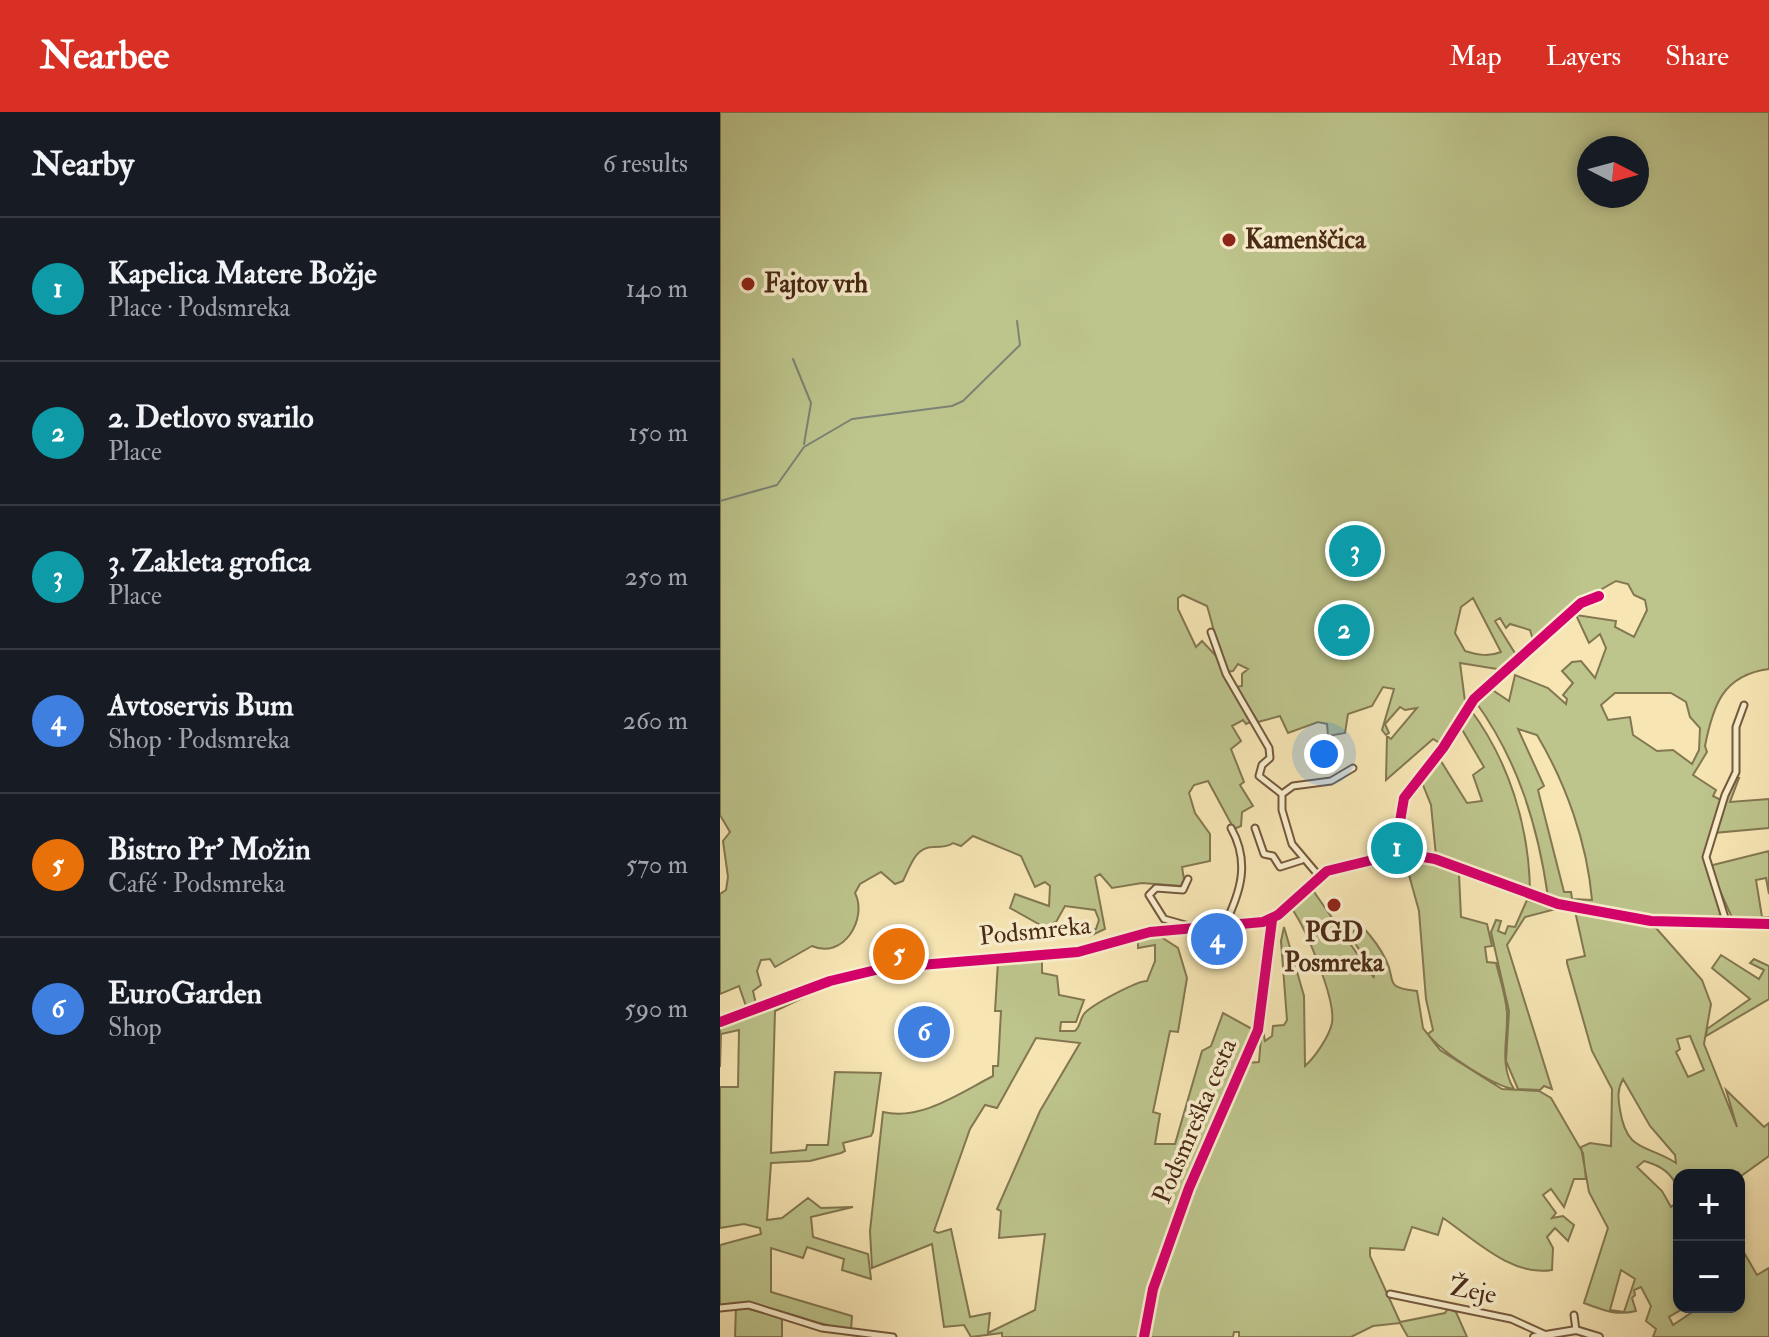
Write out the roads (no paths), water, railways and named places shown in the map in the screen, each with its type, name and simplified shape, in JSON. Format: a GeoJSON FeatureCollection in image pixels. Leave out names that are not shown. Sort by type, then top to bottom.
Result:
{"type":"FeatureCollection","features":[{"type":"Feature","properties":{"kind":"street"},"geometry":{"type":"LineString","coordinates":[[1389,855],[1397,839],[1404,798],[1443,748],[1474,699],[1581,603],[1599,596]]}},
{"type":"Feature","properties":{"kind":"street"},"geometry":{"type":"LineString","coordinates":[[1211,632],[1226,674],[1269,748],[1270,758],[1262,765],[1259,776],[1282,794],[1287,830],[1303,859],[1319,876]]}},
{"type":"Feature","properties":{"kind":"street"},"geometry":{"type":"LineString","coordinates":[[1727,924],[1706,857],[1725,795],[1736,772],[1736,727],[1744,705]]}},
{"type":"Feature","properties":{"kind":"street"},"geometry":{"type":"LineString","coordinates":[[1282,794],[1293,786],[1331,781],[1353,768]]}},
{"type":"Feature","properties":{"kind":"street"},"geometry":{"type":"LineString","coordinates":[[1225,924],[1242,883],[1241,850],[1231,828]]}},
{"type":"Feature","properties":{"kind":"street"},"geometry":{"type":"LineString","coordinates":[[1255,828],[1264,854],[1273,856],[1280,867],[1303,859]]}},
{"type":"Feature","properties":{"kind":"street"},"geometry":{"type":"LineString","coordinates":[[1272,920],[1319,876],[1344,864],[1389,855],[1421,855],[1558,904],[1651,921],[1769,924]]}},
{"type":"Feature","properties":{"kind":"street"},"geometry":{"type":"LineString","coordinates":[[1188,879],[1183,890],[1156,888],[1149,895],[1164,919],[1189,926]]}},
{"type":"Feature","properties":{"kind":"street","name":"Podsmreka"},"geometry":{"type":"LineString","coordinates":[[720,1022],[861,972],[908,965],[1088,951],[1150,932],[1272,920]]}},
{"type":"Feature","properties":{"kind":"street","name":"Podsmreška cesta"},"geometry":{"type":"LineString","coordinates":[[1144,1337],[1153,1289],[1189,1188],[1258,1030],[1272,920]]}},
{"type":"Feature","properties":{"kind":"street","name":"Žeje"},"geometry":{"type":"LineString","coordinates":[[1390,1294],[1511,1319],[1544,1334]]}},
{"type":"Feature","properties":{"kind":"street"},"geometry":{"type":"LineString","coordinates":[[720,1308],[749,1305],[822,1328],[893,1337]]}},
{"type":"Feature","properties":{"kind":"street"},"geometry":{"type":"LineString","coordinates":[[1574,1315],[1576,1330]]}},
{"type":"Feature","properties":{"kind":"street"},"geometry":{"type":"LineString","coordinates":[[1534,1337],[1576,1330],[1599,1337]]}},
{"type":"Feature","properties":{"kind":"waterway"},"geometry":{"type":"LineString","coordinates":[[720,501],[777,485],[804,447],[852,419],[952,406],[963,401],[1020,345],[1017,321]]}},
{"type":"Feature","properties":{"kind":"waterway"},"geometry":{"type":"LineString","coordinates":[[793,359],[811,403],[804,444]]}},
{"type":"Feature","properties":{"kind":"place","name":"Kamenščica"},"geometry":{"type":"Point","coordinates":[1229,240]}},
{"type":"Feature","properties":{"kind":"place","name":"Fajtov vrh"},"geometry":{"type":"Point","coordinates":[748,284]}},
{"type":"Feature","properties":{"kind":"place","name":"3. Zakleta grofica"},"geometry":{"type":"Point","coordinates":[1355,551]}},
{"type":"Feature","properties":{"kind":"place","name":"2. Detlovo svarilo"},"geometry":{"type":"Point","coordinates":[1344,630]}},
{"type":"Feature","properties":{"kind":"place","name":"Kapelica Matere Božje"},"geometry":{"type":"Point","coordinates":[1397,848]}},
{"type":"Feature","properties":{"kind":"place","name":"PGD Posmreka"},"geometry":{"type":"Point","coordinates":[1334,905]}},
{"type":"Feature","properties":{"kind":"place","name":"Avtoservis Bum"},"geometry":{"type":"Point","coordinates":[1217,939]}},
{"type":"Feature","properties":{"kind":"place","name":"Bistro Pr' Možin"},"geometry":{"type":"Point","coordinates":[899,954]}},
{"type":"Feature","properties":{"kind":"place","name":"EuroGarden"},"geometry":{"type":"Point","coordinates":[924,1032]}}]}
